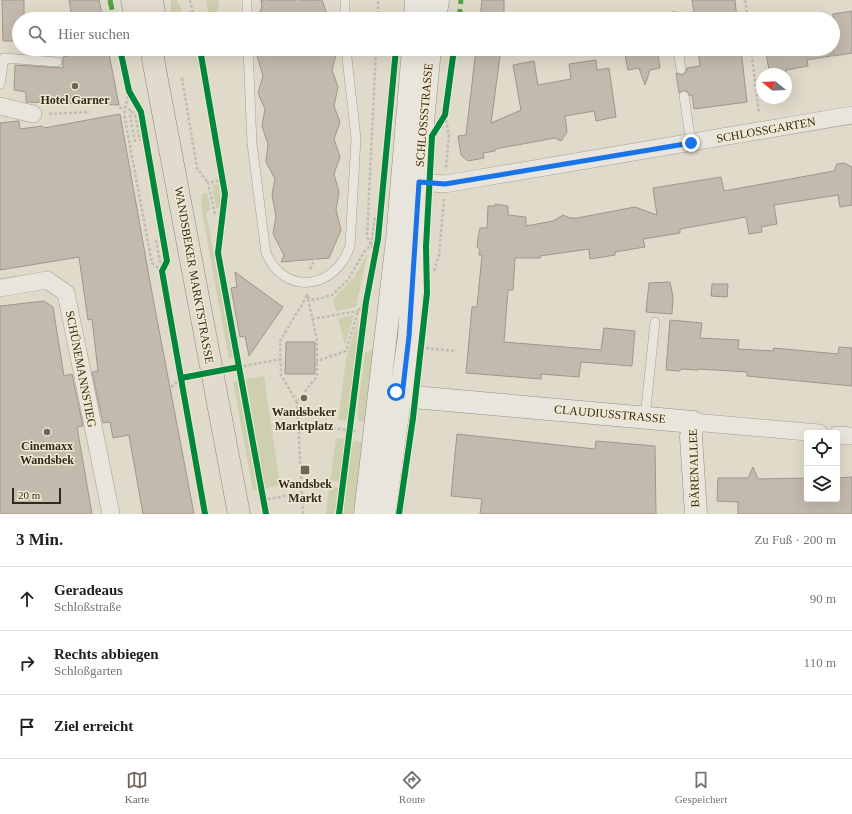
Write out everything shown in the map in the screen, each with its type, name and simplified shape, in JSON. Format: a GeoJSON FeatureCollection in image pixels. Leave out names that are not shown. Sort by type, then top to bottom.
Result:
{"type":"FeatureCollection","features":[{"type":"Feature","properties":{"kind":"main road"},"geometry":{"type":"LineString","coordinates":[[132,0],[135,12]]}},
{"type":"Feature","properties":{"kind":"main road"},"geometry":{"type":"LineString","coordinates":[[152,0],[155,12]]}},
{"type":"Feature","properties":{"kind":"main road"},"geometry":{"type":"LineString","coordinates":[[415,12],[416,0]]}},
{"type":"Feature","properties":{"kind":"main road"},"geometry":{"type":"LineString","coordinates":[[436,12],[438,0]]}},
{"type":"Feature","properties":{"kind":"main road","name":"WANDSBEKER MARKTSTRASSE"},"geometry":{"type":"LineString","coordinates":[[153,56],[239,514]]}},
{"type":"Feature","properties":{"kind":"main road","name":"SCHLOSSSTRASSE"},"geometry":{"type":"LineString","coordinates":[[365,514],[397,240],[411,56]]}},
{"type":"Feature","properties":{"kind":"main road","name":"SCHLOSSSTRASSE"},"geometry":{"type":"LineString","coordinates":[[384,514],[394,437],[402,396],[409,336],[419,182],[429,56]]}},
{"type":"Feature","properties":{"kind":"main road"},"geometry":{"type":"LineString","coordinates":[[377,415],[391,402],[402,396],[396,392],[389,382],[383,360]]}},
{"type":"Feature","properties":{"kind":"main road","name":"CLAUDIUSSTRASSE"},"geometry":{"type":"LineString","coordinates":[[402,396],[693,422]]}},
{"type":"Feature","properties":{"kind":"main road","name":"BÄRENALLEE"},"geometry":{"type":"LineString","coordinates":[[693,422],[691,437],[696,514]]}},
{"type":"Feature","properties":{"kind":"street"},"geometry":{"type":"LineString","coordinates":[[0,106],[33,114]]}},
{"type":"Feature","properties":{"kind":"street","name":"SCHLOSSGARTEN"},"geometry":{"type":"LineString","coordinates":[[419,182],[445,184],[852,115]]}},
{"type":"Feature","properties":{"kind":"street","name":"SCHÜNEMANNSTIEG"},"geometry":{"type":"LineString","coordinates":[[0,288],[47,280],[66,293],[110,514]]}},
{"type":"Feature","properties":{"kind":"street","name":"CLAUDIUSSTRASSE"},"geometry":{"type":"LineString","coordinates":[[693,422],[804,432]]}},
{"type":"Feature","properties":{"kind":"street"},"geometry":{"type":"LineString","coordinates":[[840,435],[852,436]]}},
{"type":"Feature","properties":{"kind":"lane"},"geometry":{"type":"LineString","coordinates":[[157,12],[160,0]]}},
{"type":"Feature","properties":{"kind":"lane"},"geometry":{"type":"LineString","coordinates":[[246,0],[247,12]]}},
{"type":"Feature","properties":{"kind":"lane"},"geometry":{"type":"LineString","coordinates":[[345,0],[345,12]]}},
{"type":"Feature","properties":{"kind":"lane"},"geometry":{"type":"LineString","coordinates":[[248,56],[252,144],[266,254],[272,265],[281,274],[296,281],[307,282],[323,279],[335,272],[344,260],[350,246],[356,138],[347,56]]}},
{"type":"Feature","properties":{"kind":"lane"},"geometry":{"type":"LineString","coordinates":[[679,56],[681,68]]}},
{"type":"Feature","properties":{"kind":"lane"},"geometry":{"type":"LineString","coordinates":[[0,84],[4,58],[57,62]]}},
{"type":"Feature","properties":{"kind":"lane"},"geometry":{"type":"LineString","coordinates":[[684,96],[691,143]]}},
{"type":"Feature","properties":{"kind":"lane"},"geometry":{"type":"LineString","coordinates":[[645,417],[655,322]]}},
{"type":"Feature","properties":{"kind":"path"},"geometry":{"type":"LineString","coordinates":[[190,0],[193,12]]}},
{"type":"Feature","properties":{"kind":"path"},"geometry":{"type":"LineString","coordinates":[[266,0],[266,12]]}},
{"type":"Feature","properties":{"kind":"path"},"geometry":{"type":"LineString","coordinates":[[297,0],[303,12]]}},
{"type":"Feature","properties":{"kind":"path"},"geometry":{"type":"LineString","coordinates":[[316,12],[321,0]]}},
{"type":"Feature","properties":{"kind":"path"},"geometry":{"type":"LineString","coordinates":[[378,0],[378,12]]}},
{"type":"Feature","properties":{"kind":"path"},"geometry":{"type":"LineString","coordinates":[[745,0],[747,12]]}},
{"type":"Feature","properties":{"kind":"path"},"geometry":{"type":"LineString","coordinates":[[268,56],[275,150]]}},
{"type":"Feature","properties":{"kind":"path"},"geometry":{"type":"LineString","coordinates":[[308,274],[321,246],[322,187],[318,146],[325,84],[322,56]]}},
{"type":"Feature","properties":{"kind":"path"},"geometry":{"type":"LineString","coordinates":[[376,56],[367,237],[376,253]]}},
{"type":"Feature","properties":{"kind":"path"},"geometry":{"type":"LineString","coordinates":[[752,56],[760,115],[752,116]]}},
{"type":"Feature","properties":{"kind":"path"},"geometry":{"type":"LineString","coordinates":[[182,78],[197,168],[208,183],[215,214]]}},
{"type":"Feature","properties":{"kind":"path"},"geometry":{"type":"LineString","coordinates":[[129,91],[141,112],[146,143]]}},
{"type":"Feature","properties":{"kind":"path"},"geometry":{"type":"LineString","coordinates":[[129,91],[124,114],[152,263],[162,271]]}},
{"type":"Feature","properties":{"kind":"path"},"geometry":{"type":"LineString","coordinates":[[119,108],[126,106]]}},
{"type":"Feature","properties":{"kind":"path"},"geometry":{"type":"LineString","coordinates":[[126,106],[135,115],[140,141]]}},
{"type":"Feature","properties":{"kind":"path"},"geometry":{"type":"LineString","coordinates":[[33,114],[90,112]]}},
{"type":"Feature","properties":{"kind":"path"},"geometry":{"type":"LineString","coordinates":[[132,112],[130,116],[135,142]]}},
{"type":"Feature","properties":{"kind":"path"},"geometry":{"type":"LineString","coordinates":[[439,125],[445,115]]}},
{"type":"Feature","properties":{"kind":"path"},"geometry":{"type":"LineString","coordinates":[[432,278],[438,255],[449,135],[445,115]]}},
{"type":"Feature","properties":{"kind":"path"},"geometry":{"type":"LineString","coordinates":[[444,135],[449,135]]}},
{"type":"Feature","properties":{"kind":"path"},"geometry":{"type":"LineString","coordinates":[[268,150],[334,144]]}},
{"type":"Feature","properties":{"kind":"path"},"geometry":{"type":"LineString","coordinates":[[299,147],[307,157],[308,182]]}},
{"type":"Feature","properties":{"kind":"path"},"geometry":{"type":"LineString","coordinates":[[299,147],[302,157],[304,182]]}},
{"type":"Feature","properties":{"kind":"path"},"geometry":{"type":"LineString","coordinates":[[299,147],[299,182]]}},
{"type":"Feature","properties":{"kind":"path"},"geometry":{"type":"LineString","coordinates":[[294,182],[293,158],[299,147]]}},
{"type":"Feature","properties":{"kind":"path"},"geometry":{"type":"LineString","coordinates":[[208,183],[222,180]]}},
{"type":"Feature","properties":{"kind":"path"},"geometry":{"type":"LineString","coordinates":[[376,253],[378,216]]}},
{"type":"Feature","properties":{"kind":"path"},"geometry":{"type":"LineString","coordinates":[[374,237],[378,216]]}},
{"type":"Feature","properties":{"kind":"path"},"geometry":{"type":"LineString","coordinates":[[156,240],[162,271]]}},
{"type":"Feature","properties":{"kind":"path"},"geometry":{"type":"LineString","coordinates":[[162,271],[167,261],[164,245]]}},
{"type":"Feature","properties":{"kind":"path"},"geometry":{"type":"LineString","coordinates":[[297,402],[317,376],[317,340],[307,296],[280,341],[281,375],[297,402],[302,514]]}},
{"type":"Feature","properties":{"kind":"path"},"geometry":{"type":"LineString","coordinates":[[309,362],[317,361],[346,351],[358,311],[366,302]]}},
{"type":"Feature","properties":{"kind":"path"},"geometry":{"type":"LineString","coordinates":[[312,319],[358,311]]}},
{"type":"Feature","properties":{"kind":"path"},"geometry":{"type":"LineString","coordinates":[[421,348],[456,351]]}},
{"type":"Feature","properties":{"kind":"path"},"geometry":{"type":"LineString","coordinates":[[239,367],[281,359]]}},
{"type":"Feature","properties":{"kind":"path"},"geometry":{"type":"LineString","coordinates":[[300,360],[317,361]]}},
{"type":"Feature","properties":{"kind":"path"},"geometry":{"type":"LineString","coordinates":[[171,387],[181,378]]}},
{"type":"Feature","properties":{"kind":"path"},"geometry":{"type":"LineString","coordinates":[[298,424],[350,430]]}},
{"type":"Feature","properties":{"kind":"path"},"geometry":{"type":"LineString","coordinates":[[263,500],[302,493]]}},
{"type":"Feature","properties":{"kind":"green space"},"geometry":{"type":"Polygon","coordinates":[[[171,0],[177,0],[182,11],[171,12],[171,0]]]}},
{"type":"Feature","properties":{"kind":"green space"},"geometry":{"type":"Polygon","coordinates":[[[206,0],[219,0],[218,12],[208,12],[206,0]]]}},
{"type":"Feature","properties":{"kind":"green space"},"geometry":{"type":"Polygon","coordinates":[[[219,184],[221,208],[216,208],[212,185],[219,184]]]}},
{"type":"Feature","properties":{"kind":"green space"},"geometry":{"type":"Polygon","coordinates":[[[207,193],[211,209],[206,212],[233,358],[229,359],[201,206],[202,194],[207,193]]]}},
{"type":"Feature","properties":{"kind":"green space"},"geometry":{"type":"Polygon","coordinates":[[[368,252],[356,307],[336,311],[333,299],[354,277],[368,252]]]}},
{"type":"Feature","properties":{"kind":"green space"},"geometry":{"type":"Polygon","coordinates":[[[354,315],[345,345],[338,318],[354,315]]]}},
{"type":"Feature","properties":{"kind":"green space"},"geometry":{"type":"Polygon","coordinates":[[[358,318],[357,347],[348,421],[338,420],[346,359],[358,318]]]}},
{"type":"Feature","properties":{"kind":"green space"},"geometry":{"type":"Polygon","coordinates":[[[376,348],[367,424],[359,421],[357,414],[365,353],[376,348]]]}},
{"type":"Feature","properties":{"kind":"green space"},"geometry":{"type":"Polygon","coordinates":[[[264,376],[280,485],[265,488],[246,379],[264,376]]]}},
{"type":"Feature","properties":{"kind":"green space"},"geometry":{"type":"Polygon","coordinates":[[[237,381],[257,489],[253,490],[233,382],[237,381]]]}},
{"type":"Feature","properties":{"kind":"green space"},"geometry":{"type":"Polygon","coordinates":[[[336,438],[345,439],[340,482],[330,480],[336,438]]]}},
{"type":"Feature","properties":{"kind":"green space"},"geometry":{"type":"Polygon","coordinates":[[[354,441],[365,442],[353,514],[343,514],[351,448],[354,441]]]}},
{"type":"Feature","properties":{"kind":"green space"},"geometry":{"type":"Polygon","coordinates":[[[329,487],[338,488],[335,514],[326,514],[329,487]]]}},
{"type":"Feature","properties":{"kind":"building"},"geometry":{"type":"Polygon","coordinates":[[[2,0],[24,0],[24,12],[12,12],[12,41],[3,41],[2,0]]]}},
{"type":"Feature","properties":{"kind":"building"},"geometry":{"type":"Polygon","coordinates":[[[69,0],[99,0],[102,12],[71,12],[69,0]]]}},
{"type":"Feature","properties":{"kind":"building"},"geometry":{"type":"Polygon","coordinates":[[[261,0],[322,0],[326,12],[260,12],[262,6],[261,0]]]}},
{"type":"Feature","properties":{"kind":"building"},"geometry":{"type":"Polygon","coordinates":[[[482,0],[504,0],[504,12],[481,12],[482,0]]]}},
{"type":"Feature","properties":{"kind":"building"},"geometry":{"type":"Polygon","coordinates":[[[692,0],[735,0],[736,12],[694,12],[692,0]]]}},
{"type":"Feature","properties":{"kind":"building"},"geometry":{"type":"Polygon","coordinates":[[[852,11],[852,53],[840,55],[840,13],[852,11]]]}},
{"type":"Feature","properties":{"kind":"building"},"geometry":{"type":"Polygon","coordinates":[[[109,56],[119,105],[26,102],[26,92],[14,90],[15,65],[63,68],[63,57],[109,56]]]}},
{"type":"Feature","properties":{"kind":"building"},"geometry":{"type":"Polygon","coordinates":[[[257,56],[336,56],[332,70],[338,87],[334,106],[340,122],[334,139],[340,157],[334,174],[339,192],[336,210],[341,230],[329,258],[281,262],[284,255],[273,234],[276,216],[272,195],[275,179],[266,162],[268,144],[262,126],[265,109],[258,93],[263,76],[257,56]]]}},
{"type":"Feature","properties":{"kind":"building"},"geometry":{"type":"Polygon","coordinates":[[[475,56],[500,56],[491,123],[521,110],[513,65],[534,61],[538,85],[571,79],[569,64],[596,60],[597,70],[609,68],[616,117],[596,121],[594,111],[565,116],[567,132],[561,141],[555,138],[495,149],[495,151],[483,153],[484,158],[468,161],[461,155],[458,136],[466,135],[475,56]]]}},
{"type":"Feature","properties":{"kind":"building"},"geometry":{"type":"Polygon","coordinates":[[[625,56],[658,56],[660,68],[650,70],[645,85],[639,68],[628,70],[625,56]]]}},
{"type":"Feature","properties":{"kind":"building"},"geometry":{"type":"Polygon","coordinates":[[[699,56],[742,56],[747,102],[694,109],[692,95],[690,96],[686,90],[679,93],[676,73],[682,75],[686,72],[687,68],[700,66],[699,56]]]}},
{"type":"Feature","properties":{"kind":"building"},"geometry":{"type":"Polygon","coordinates":[[[766,56],[831,56],[807,60],[808,66],[792,69],[769,68],[766,56]]]}},
{"type":"Feature","properties":{"kind":"building"},"geometry":{"type":"Polygon","coordinates":[[[120,114],[194,514],[143,514],[129,435],[113,438],[110,422],[103,423],[92,372],[98,371],[92,319],[88,320],[79,257],[0,270],[0,123],[19,121],[20,129],[42,126],[44,128],[120,114]]]}},
{"type":"Feature","properties":{"kind":"building"},"geometry":{"type":"Polygon","coordinates":[[[844,163],[852,167],[852,205],[840,207],[838,195],[774,205],[777,224],[761,227],[762,232],[749,234],[746,217],[680,229],[680,233],[643,239],[645,247],[615,252],[615,255],[590,259],[589,249],[540,256],[540,258],[515,258],[513,290],[508,290],[504,342],[601,350],[604,328],[635,331],[632,366],[581,362],[579,377],[541,374],[541,379],[466,373],[472,307],[477,307],[482,255],[479,255],[480,250],[477,247],[478,238],[480,228],[487,228],[488,206],[495,206],[495,204],[508,206],[508,215],[526,217],[526,226],[553,221],[563,215],[570,218],[577,218],[635,207],[657,215],[653,188],[721,177],[724,191],[834,171],[837,164],[844,163]]]}},
{"type":"Feature","properties":{"kind":"building"},"geometry":{"type":"Polygon","coordinates":[[[235,272],[283,307],[249,356],[245,336],[240,337],[231,288],[237,287],[235,272]]]}},
{"type":"Feature","properties":{"kind":"building"},"geometry":{"type":"Polygon","coordinates":[[[670,282],[673,297],[672,314],[646,312],[649,283],[670,282]]]}},
{"type":"Feature","properties":{"kind":"building"},"geometry":{"type":"Polygon","coordinates":[[[712,284],[728,284],[727,297],[711,296],[712,284]]]}},
{"type":"Feature","properties":{"kind":"building"},"geometry":{"type":"Polygon","coordinates":[[[44,301],[53,307],[64,376],[72,374],[83,426],[77,427],[92,514],[0,514],[0,306],[44,301]]]}},
{"type":"Feature","properties":{"kind":"building"},"geometry":{"type":"Polygon","coordinates":[[[670,320],[702,323],[700,338],[739,340],[738,349],[773,351],[774,348],[838,354],[839,347],[852,348],[852,386],[747,376],[747,372],[698,369],[681,369],[680,371],[666,370],[670,320]]]}},
{"type":"Feature","properties":{"kind":"building"},"geometry":{"type":"Polygon","coordinates":[[[286,342],[315,342],[315,374],[285,374],[286,342]]]}},
{"type":"Feature","properties":{"kind":"building"},"geometry":{"type":"Polygon","coordinates":[[[457,434],[595,449],[596,441],[655,446],[656,514],[480,514],[482,499],[451,496],[457,434]]]}},
{"type":"Feature","properties":{"kind":"building"},"geometry":{"type":"Polygon","coordinates":[[[753,467],[758,479],[804,478],[804,502],[840,502],[840,478],[852,477],[852,514],[738,514],[738,502],[717,501],[718,478],[748,478],[753,467]]]}},
{"type":"Feature","properties":{"kind":"marked path"},"geometry":{"type":"LineString","coordinates":[[110,0],[113,12]]}},
{"type":"Feature","properties":{"kind":"marked path"},"geometry":{"type":"LineString","coordinates":[[460,12],[461,0]]}},
{"type":"Feature","properties":{"kind":"cycle path"},"geometry":{"type":"LineString","coordinates":[[122,56],[129,91],[141,112],[167,261],[162,271],[205,514]]}},
{"type":"Feature","properties":{"kind":"cycle path"},"geometry":{"type":"LineString","coordinates":[[201,56],[225,194],[218,253],[266,514]]}},
{"type":"Feature","properties":{"kind":"cycle path"},"geometry":{"type":"LineString","coordinates":[[339,514],[366,302],[378,239],[395,56]]}},
{"type":"Feature","properties":{"kind":"cycle path"},"geometry":{"type":"LineString","coordinates":[[399,514],[413,418],[427,293],[426,247],[432,136],[445,115],[453,56]]}},
{"type":"Feature","properties":{"kind":"cycle path"},"geometry":{"type":"LineString","coordinates":[[181,378],[239,367]]}},
{"type":"Feature","properties":{"kind":"place","name":"Hotel Garner"},"geometry":{"type":"Point","coordinates":[75,86]}},
{"type":"Feature","properties":{"kind":"place","name":"Wandsbeker Marktplatz"},"geometry":{"type":"Point","coordinates":[304,398]}},
{"type":"Feature","properties":{"kind":"place","name":"Cinemaxx Wandsbek"},"geometry":{"type":"Point","coordinates":[47,432]}},
{"type":"Feature","properties":{"kind":"place","name":"Wandsbek Markt"},"geometry":{"type":"Point","coordinates":[305,470]}},
{"type":"Feature","properties":{"kind":"route"},"geometry":{"type":"LineString","coordinates":[[396,392],[402,396],[409,336],[419,182],[445,184],[691,143]]}}]}
